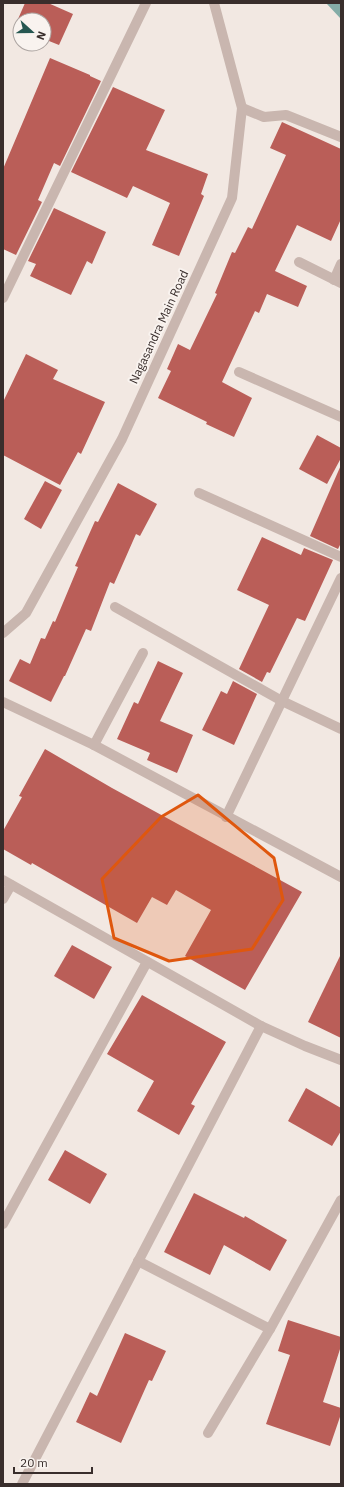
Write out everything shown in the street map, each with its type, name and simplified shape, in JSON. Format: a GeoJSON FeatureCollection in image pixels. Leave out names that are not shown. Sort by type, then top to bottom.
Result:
{"type":"FeatureCollection","features":[{"type":"Feature","properties":{"kind":"street"},"geometry":{"type":"LineString","coordinates":[[3,298],[146,3]]}},
{"type":"Feature","properties":{"kind":"street","name":"Nagasandra Main Road"},"geometry":{"type":"LineString","coordinates":[[3,633],[26,613],[122,439],[232,198],[242,108],[214,3]]}},
{"type":"Feature","properties":{"kind":"street"},"geometry":{"type":"LineString","coordinates":[[242,108],[264,117],[286,115],[341,137]]}},
{"type":"Feature","properties":{"kind":"street"},"geometry":{"type":"LineString","coordinates":[[299,262],[338,282],[341,264]]}},
{"type":"Feature","properties":{"kind":"street"},"geometry":{"type":"LineString","coordinates":[[239,372],[341,417]]}},
{"type":"Feature","properties":{"kind":"street"},"geometry":{"type":"LineString","coordinates":[[199,493],[341,557]]}},
{"type":"Feature","properties":{"kind":"street"},"geometry":{"type":"LineString","coordinates":[[226,817],[341,578]]}},
{"type":"Feature","properties":{"kind":"street"},"geometry":{"type":"LineString","coordinates":[[115,607],[282,701],[341,730]]}},
{"type":"Feature","properties":{"kind":"street"},"geometry":{"type":"LineString","coordinates":[[94,746],[143,653]]}},
{"type":"Feature","properties":{"kind":"street"},"geometry":{"type":"LineString","coordinates":[[3,702],[94,746],[341,877]]}},
{"type":"Feature","properties":{"kind":"street"},"geometry":{"type":"LineString","coordinates":[[3,900],[7,883],[261,1026],[341,1060]]}},
{"type":"Feature","properties":{"kind":"street"},"geometry":{"type":"LineString","coordinates":[[3,1224],[147,962]]}},
{"type":"Feature","properties":{"kind":"street"},"geometry":{"type":"LineString","coordinates":[[22,1484],[261,1026]]}},
{"type":"Feature","properties":{"kind":"street"},"geometry":{"type":"LineString","coordinates":[[208,1433],[270,1329],[341,1200]]}},
{"type":"Feature","properties":{"kind":"street"},"geometry":{"type":"LineString","coordinates":[[138,1261],[270,1329]]}},
{"type":"Feature","properties":{"kind":"highlighted area"},"geometry":{"type":"Polygon","coordinates":[[[198,795],[274,858],[283,900],[252,949],[169,961],[114,938],[102,879],[161,817],[198,795]]]}},
{"type":"Feature","properties":{"kind":"water"},"geometry":{"type":"Polygon","coordinates":[[[326,3],[341,3],[341,19],[326,3]]]}},
{"type":"Feature","properties":{"kind":"building"},"geometry":{"type":"Polygon","coordinates":[[[25,3],[48,3],[73,14],[59,45],[52,42],[52,12],[21,12],[25,3]]]}},
{"type":"Feature","properties":{"kind":"building"},"geometry":{"type":"Polygon","coordinates":[[[50,58],[101,81],[60,166],[54,163],[38,200],[42,202],[16,255],[3,249],[3,169],[50,58]]]}},
{"type":"Feature","properties":{"kind":"building"},"geometry":{"type":"Polygon","coordinates":[[[113,87],[165,110],[146,150],[208,174],[201,194],[204,196],[179,256],[152,245],[170,203],[133,186],[127,198],[71,172],[113,87]]]}},
{"type":"Feature","properties":{"kind":"building"},"geometry":{"type":"Polygon","coordinates":[[[282,122],[341,149],[341,219],[331,241],[297,225],[275,271],[307,286],[298,307],[267,294],[259,313],[255,311],[222,382],[252,398],[234,437],[206,424],[207,422],[158,398],[171,371],[167,369],[178,344],[190,350],[217,294],[215,293],[232,252],[235,253],[248,227],[252,229],[286,155],[270,148],[282,122]]]}},
{"type":"Feature","properties":{"kind":"building"},"geometry":{"type":"Polygon","coordinates":[[[54,208],[106,232],[92,264],[87,261],[71,295],[30,276],[36,264],[28,261],[54,208]]]}},
{"type":"Feature","properties":{"kind":"building"},"geometry":{"type":"Polygon","coordinates":[[[26,354],[58,370],[53,379],[105,402],[81,454],[78,452],[60,485],[3,455],[3,402],[26,354]]]}},
{"type":"Feature","properties":{"kind":"building"},"geometry":{"type":"Polygon","coordinates":[[[317,435],[341,448],[341,458],[327,484],[299,469],[317,435]]]}},
{"type":"Feature","properties":{"kind":"building"},"geometry":{"type":"Polygon","coordinates":[[[341,465],[341,543],[338,549],[310,536],[341,465]]]}},
{"type":"Feature","properties":{"kind":"building"},"geometry":{"type":"Polygon","coordinates":[[[45,481],[62,490],[41,529],[24,519],[45,481]]]}},
{"type":"Feature","properties":{"kind":"building"},"geometry":{"type":"Polygon","coordinates":[[[118,483],[157,504],[140,536],[136,534],[114,584],[110,582],[91,631],[86,629],[65,676],[51,702],[9,681],[20,659],[30,664],[41,638],[45,639],[53,621],[55,622],[78,567],[75,566],[95,521],[98,522],[118,483]]]}},
{"type":"Feature","properties":{"kind":"building"},"geometry":{"type":"Polygon","coordinates":[[[262,537],[301,555],[304,548],[333,560],[305,621],[297,618],[270,673],[267,672],[262,682],[239,669],[269,605],[237,590],[262,537]]]}},
{"type":"Feature","properties":{"kind":"building"},"geometry":{"type":"Polygon","coordinates":[[[158,661],[183,673],[160,721],[193,735],[177,773],[147,760],[150,753],[117,739],[134,702],[138,704],[158,661]]]}},
{"type":"Feature","properties":{"kind":"building"},"geometry":{"type":"Polygon","coordinates":[[[233,681],[257,694],[234,745],[202,730],[221,691],[227,694],[233,681]]]}},
{"type":"Feature","properties":{"kind":"building"},"geometry":{"type":"Polygon","coordinates":[[[45,749],[112,788],[302,892],[245,990],[185,956],[211,910],[176,890],[167,905],[152,897],[137,923],[32,863],[31,865],[3,849],[3,831],[22,797],[19,796],[45,749]]]}},
{"type":"Feature","properties":{"kind":"building"},"geometry":{"type":"Polygon","coordinates":[[[72,945],[112,967],[94,999],[54,976],[72,945]]]}},
{"type":"Feature","properties":{"kind":"building"},"geometry":{"type":"Polygon","coordinates":[[[341,954],[341,1038],[308,1022],[341,954]]]}},
{"type":"Feature","properties":{"kind":"building"},"geometry":{"type":"Polygon","coordinates":[[[142,995],[226,1042],[191,1104],[195,1106],[179,1135],[137,1111],[154,1081],[107,1054],[142,995]]]}},
{"type":"Feature","properties":{"kind":"building"},"geometry":{"type":"Polygon","coordinates":[[[306,1088],[341,1108],[341,1131],[332,1146],[288,1121],[306,1088]]]}},
{"type":"Feature","properties":{"kind":"building"},"geometry":{"type":"Polygon","coordinates":[[[65,1150],[107,1174],[90,1204],[48,1180],[65,1150]]]}},
{"type":"Feature","properties":{"kind":"building"},"geometry":{"type":"Polygon","coordinates":[[[194,1193],[244,1218],[245,1216],[287,1240],[270,1271],[224,1245],[210,1275],[164,1252],[194,1193]]]}},
{"type":"Feature","properties":{"kind":"building"},"geometry":{"type":"Polygon","coordinates":[[[288,1320],[341,1337],[341,1346],[323,1402],[341,1408],[341,1414],[330,1446],[266,1424],[290,1355],[278,1351],[288,1320]]]}},
{"type":"Feature","properties":{"kind":"building"},"geometry":{"type":"Polygon","coordinates":[[[125,1333],[166,1351],[152,1381],[149,1380],[121,1443],[76,1422],[90,1392],[97,1396],[125,1333]]]}}]}
